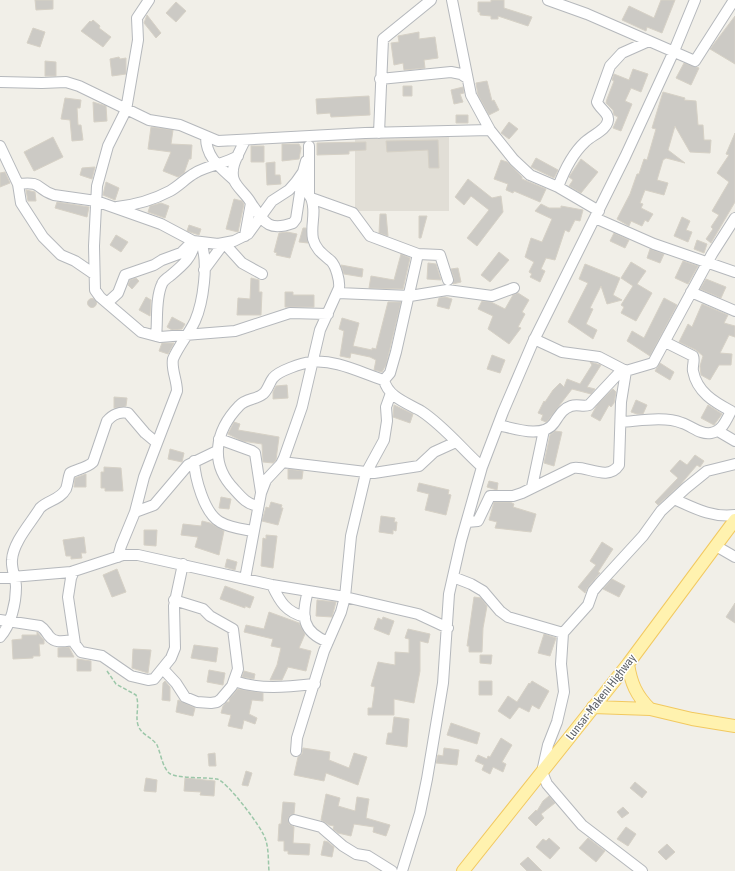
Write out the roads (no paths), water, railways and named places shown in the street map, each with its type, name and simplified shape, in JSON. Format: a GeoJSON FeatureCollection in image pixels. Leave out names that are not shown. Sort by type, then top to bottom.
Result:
{"type":"FeatureCollection","features":[{"type":"Feature","properties":{"kind":"main road","name":"Lunsar-Makeni Highway"},"geometry":{"type":"LineString","coordinates":[[463,871],[628,664],[735,520]]}},
{"type":"Feature","properties":{"kind":"main road"},"geometry":{"type":"LineString","coordinates":[[628,664],[631,682],[638,696],[650,709]]}},
{"type":"Feature","properties":{"kind":"main road"},"geometry":{"type":"LineString","coordinates":[[594,707],[650,709],[692,719],[735,726]]}},
{"type":"Feature","properties":{"kind":"street"},"geometry":{"type":"LineString","coordinates":[[149,0],[137,18],[138,40],[126,110],[108,146],[97,186],[94,274],[95,290],[107,303],[141,332],[156,336],[235,332],[290,313],[328,314]]}},
{"type":"Feature","properties":{"kind":"street"},"geometry":{"type":"LineString","coordinates":[[379,133],[380,79],[383,39],[431,0]]}},
{"type":"Feature","properties":{"kind":"street"},"geometry":{"type":"LineString","coordinates":[[452,0],[471,95],[490,130],[514,160],[530,175],[558,187],[597,214],[654,244],[735,272]]}},
{"type":"Feature","properties":{"kind":"street"},"geometry":{"type":"LineString","coordinates":[[548,0],[587,14],[674,51],[693,61],[698,59],[734,0]]}},
{"type":"Feature","properties":{"kind":"street"},"geometry":{"type":"LineString","coordinates":[[402,871],[420,813],[427,779],[443,683],[448,628],[449,594],[466,522],[482,468],[498,425],[534,339],[597,214],[674,51],[695,0]]}},
{"type":"Feature","properties":{"kind":"street"},"geometry":{"type":"LineString","coordinates":[[558,187],[564,172],[585,142],[605,126],[607,122],[606,115],[597,102],[610,66],[622,53],[649,41]]}},
{"type":"Feature","properties":{"kind":"street"},"geometry":{"type":"LineString","coordinates":[[380,79],[451,72],[461,74],[467,78]]}},
{"type":"Feature","properties":{"kind":"street"},"geometry":{"type":"LineString","coordinates":[[0,82],[42,84],[66,82],[79,86],[126,110],[158,123],[180,126],[218,141],[311,141],[379,133],[490,130]]}},
{"type":"Feature","properties":{"kind":"street"},"geometry":{"type":"LineString","coordinates":[[206,137],[208,151],[216,164],[234,180],[260,217],[272,227],[293,223],[296,219],[303,172],[311,141]]}},
{"type":"Feature","properties":{"kind":"street"},"geometry":{"type":"LineString","coordinates":[[234,180],[235,163],[245,140]]}},
{"type":"Feature","properties":{"kind":"street"},"geometry":{"type":"LineString","coordinates":[[245,579],[261,493],[269,475],[282,462],[302,406],[311,362],[320,330],[338,293],[340,282],[332,262],[321,254],[313,239],[314,207],[309,195],[311,141]]}},
{"type":"Feature","properties":{"kind":"street"},"geometry":{"type":"LineString","coordinates":[[0,146],[18,184],[21,203],[46,241],[61,255],[75,261],[94,274]]}},
{"type":"Feature","properties":{"kind":"street"},"geometry":{"type":"LineString","coordinates":[[114,208],[139,204],[169,191],[195,173],[216,164],[232,160],[238,156]]}},
{"type":"Feature","properties":{"kind":"street"},"geometry":{"type":"LineString","coordinates":[[107,303],[118,293],[125,275],[154,265],[162,260],[181,253],[196,242],[224,243],[245,236],[272,201],[289,190],[303,172]]}},
{"type":"Feature","properties":{"kind":"street"},"geometry":{"type":"LineString","coordinates":[[18,184],[32,182],[48,193],[54,195],[96,201],[161,224],[196,242],[204,249],[204,270],[200,302],[195,320],[173,359],[172,364],[177,384],[176,391],[141,484],[136,512],[121,546],[118,557]]}},
{"type":"Feature","properties":{"kind":"street"},"geometry":{"type":"LineString","coordinates":[[311,198],[353,213],[370,236],[418,254],[440,255],[448,280]]}},
{"type":"Feature","properties":{"kind":"street"},"geometry":{"type":"LineString","coordinates":[[245,236],[251,203]]}},
{"type":"Feature","properties":{"kind":"street"},"geometry":{"type":"LineString","coordinates":[[498,425],[536,432],[550,428],[565,409],[572,406],[589,405],[614,376],[653,363],[707,262],[735,218]]}},
{"type":"Feature","properties":{"kind":"street"},"geometry":{"type":"LineString","coordinates":[[156,336],[156,313],[163,281],[187,262],[196,242]]}},
{"type":"Feature","properties":{"kind":"street"},"geometry":{"type":"LineString","coordinates":[[204,270],[224,243]]}},
{"type":"Feature","properties":{"kind":"street"},"geometry":{"type":"LineString","coordinates":[[224,243],[242,263],[262,274]]}},
{"type":"Feature","properties":{"kind":"street"},"geometry":{"type":"LineString","coordinates":[[384,380],[390,373],[396,352],[405,307],[410,296],[418,254]]}},
{"type":"Feature","properties":{"kind":"street"},"geometry":{"type":"LineString","coordinates":[[338,293],[410,296],[447,290],[492,296],[514,288]]}},
{"type":"Feature","properties":{"kind":"street"},"geometry":{"type":"LineString","coordinates":[[691,292],[735,312]]}},
{"type":"Feature","properties":{"kind":"street"},"geometry":{"type":"LineString","coordinates":[[534,339],[562,352],[599,357],[626,371]]}},
{"type":"Feature","properties":{"kind":"street"},"geometry":{"type":"LineString","coordinates":[[621,422],[660,420],[680,422],[705,434],[718,431],[731,411],[705,396],[693,372],[693,356],[665,342]]}},
{"type":"Feature","properties":{"kind":"street"},"geometry":{"type":"LineString","coordinates":[[258,506],[246,502],[231,486],[219,466],[217,451],[219,439],[224,427],[238,406],[244,401],[262,395],[279,372],[311,362],[344,366],[384,380],[391,393],[436,421],[482,468]]}},
{"type":"Feature","properties":{"kind":"street"},"geometry":{"type":"LineString","coordinates":[[466,522],[478,521],[490,496],[513,496],[522,493],[532,487],[558,477],[573,468],[580,467],[595,473],[603,473],[617,469],[620,461],[621,422],[626,371]]}},
{"type":"Feature","properties":{"kind":"street"},"geometry":{"type":"LineString","coordinates":[[296,751],[297,738],[314,684],[328,642],[341,612],[345,596],[351,536],[366,473],[384,440],[387,420],[386,407],[391,393]]}},
{"type":"Feature","properties":{"kind":"street"},"geometry":{"type":"LineString","coordinates":[[4,620],[12,613],[16,586],[12,559],[22,536],[40,508],[45,503],[58,498],[63,493],[70,473],[82,467],[89,466],[93,462],[107,421],[110,417],[120,412],[128,413],[145,433],[157,443]]}},
{"type":"Feature","properties":{"kind":"street"},"geometry":{"type":"LineString","coordinates":[[532,487],[544,430]]}},
{"type":"Feature","properties":{"kind":"street"},"geometry":{"type":"LineString","coordinates":[[718,431],[735,442]]}},
{"type":"Feature","properties":{"kind":"street"},"geometry":{"type":"LineString","coordinates":[[219,439],[255,453],[261,493]]}},
{"type":"Feature","properties":{"kind":"street"},"geometry":{"type":"LineString","coordinates":[[282,462],[321,468],[351,469],[366,473],[419,466],[434,452],[456,442]]}},
{"type":"Feature","properties":{"kind":"street"},"geometry":{"type":"LineString","coordinates":[[136,512],[154,505],[188,465],[217,451]]}},
{"type":"Feature","properties":{"kind":"street"},"geometry":{"type":"LineString","coordinates":[[194,461],[197,482],[207,507],[215,518],[229,526],[253,531]]}},
{"type":"Feature","properties":{"kind":"street"},"geometry":{"type":"LineString","coordinates":[[642,871],[582,825],[547,784],[542,772],[548,745],[557,722],[564,692],[561,664],[563,633],[588,605],[593,591],[643,536],[661,510],[707,471],[735,464]]}},
{"type":"Feature","properties":{"kind":"street"},"geometry":{"type":"LineString","coordinates":[[674,499],[700,512],[717,515],[735,515]]}},
{"type":"Feature","properties":{"kind":"street"},"geometry":{"type":"LineString","coordinates":[[716,546],[735,557]]}},
{"type":"Feature","properties":{"kind":"street"},"geometry":{"type":"LineString","coordinates":[[0,578],[74,571],[118,557],[138,554],[272,585],[345,596],[418,614],[448,628]]}},
{"type":"Feature","properties":{"kind":"street"},"geometry":{"type":"LineString","coordinates":[[74,571],[71,578],[68,597],[74,640],[77,649],[81,652],[106,658],[131,676],[154,679],[163,669],[175,648],[174,600],[183,564]]}},
{"type":"Feature","properties":{"kind":"street"},"geometry":{"type":"LineString","coordinates":[[453,577],[471,584],[483,591],[500,611],[508,617],[563,633]]}},
{"type":"Feature","properties":{"kind":"street"},"geometry":{"type":"LineString","coordinates":[[272,585],[283,606],[295,615],[305,617]]}},
{"type":"Feature","properties":{"kind":"street"},"geometry":{"type":"LineString","coordinates":[[308,591],[304,607],[305,617],[313,635],[328,642]]}},
{"type":"Feature","properties":{"kind":"street"},"geometry":{"type":"LineString","coordinates":[[163,669],[176,683],[185,697],[197,702],[211,703],[217,702],[227,693],[234,681],[238,669],[233,629],[210,616],[203,610],[174,600]]}},
{"type":"Feature","properties":{"kind":"street"},"geometry":{"type":"LineString","coordinates":[[4,620],[43,627],[53,640],[63,642],[74,640]]}},
{"type":"Feature","properties":{"kind":"street"},"geometry":{"type":"LineString","coordinates":[[0,637],[5,631],[4,620]]}},
{"type":"Feature","properties":{"kind":"street"},"geometry":{"type":"LineString","coordinates":[[234,681],[257,687],[314,684]]}},
{"type":"Feature","properties":{"kind":"street"},"geometry":{"type":"LineString","coordinates":[[294,820],[321,828],[342,846],[356,854],[368,856],[392,871]]}}]}
